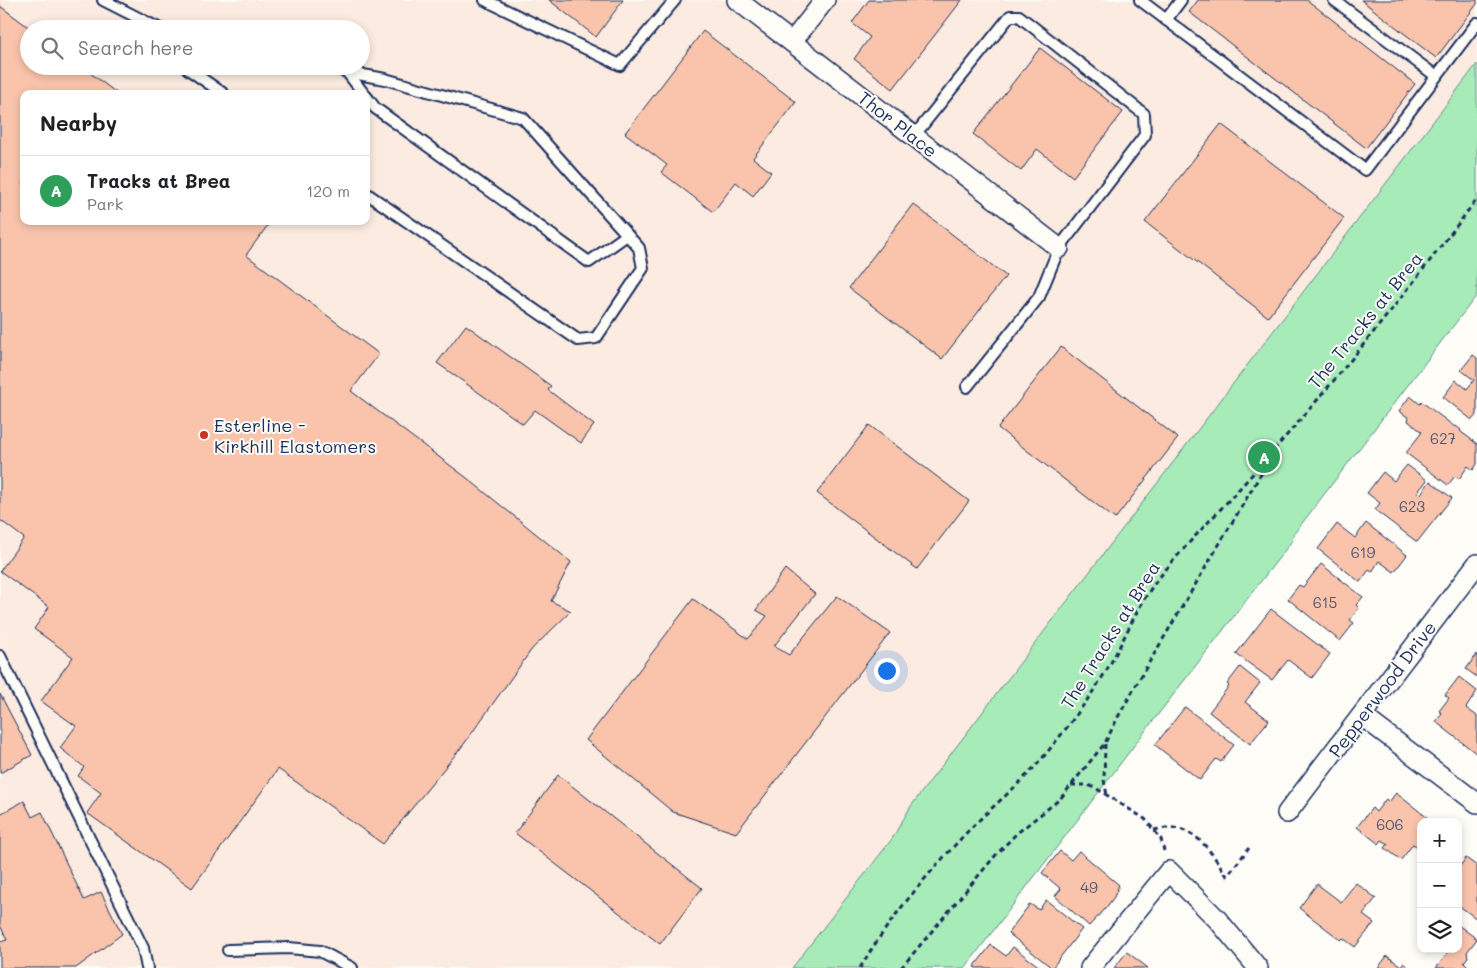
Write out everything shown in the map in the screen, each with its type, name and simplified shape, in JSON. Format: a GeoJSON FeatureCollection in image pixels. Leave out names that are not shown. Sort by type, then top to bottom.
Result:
{"type":"FeatureCollection","features":[{"type":"Feature","properties":{"kind":"street","name":"Thor Place"},"geometry":{"type":"LineString","coordinates":[[737,0],[1059,248]]}},
{"type":"Feature","properties":{"kind":"street"},"geometry":{"type":"LineString","coordinates":[[792,42],[825,0]]}},
{"type":"Feature","properties":{"kind":"street","name":"Pepperwood Drive"},"geometry":{"type":"LineString","coordinates":[[1287,813],[1477,564]]}},
{"type":"Feature","properties":{"kind":"street"},"geometry":{"type":"LineString","coordinates":[[1362,716],[1477,803]]}},
{"type":"Feature","properties":{"kind":"street"},"geometry":{"type":"LineString","coordinates":[[1090,968],[1169,871],[1217,919],[1258,968]]}},
{"type":"Feature","properties":{"kind":"lane"},"geometry":{"type":"LineString","coordinates":[[103,0],[142,20]]}},
{"type":"Feature","properties":{"kind":"lane"},"geometry":{"type":"LineString","coordinates":[[485,0],[620,65],[675,0]]}},
{"type":"Feature","properties":{"kind":"lane"},"geometry":{"type":"LineString","coordinates":[[1140,0],[1364,170],[1477,23]]}},
{"type":"Feature","properties":{"kind":"lane"},"geometry":{"type":"LineString","coordinates":[[1166,20],[1181,0]]}},
{"type":"Feature","properties":{"kind":"lane"},"geometry":{"type":"LineString","coordinates":[[1334,0],[1436,76]]}},
{"type":"Feature","properties":{"kind":"lane"},"geometry":{"type":"LineString","coordinates":[[914,136],[1010,16],[1019,16],[1144,114],[1145,135],[1059,248],[1039,297],[967,386]]}},
{"type":"Feature","properties":{"kind":"lane"},"geometry":{"type":"LineString","coordinates":[[197,75],[218,90]]}},
{"type":"Feature","properties":{"kind":"lane"},"geometry":{"type":"LineString","coordinates":[[349,75],[361,90]]}},
{"type":"Feature","properties":{"kind":"lane"},"geometry":{"type":"LineString","coordinates":[[363,75],[385,79],[522,118],[639,248],[643,268],[596,338],[578,340],[370,196]]}},
{"type":"Feature","properties":{"kind":"lane"},"geometry":{"type":"LineString","coordinates":[[370,102],[375,108],[590,262],[626,234]]}},
{"type":"Feature","properties":{"kind":"lane"},"geometry":{"type":"LineString","coordinates":[[0,656],[143,948],[147,968]]}},
{"type":"Feature","properties":{"kind":"lane"},"geometry":{"type":"LineString","coordinates":[[228,950],[289,948],[320,951],[352,968]]}},
{"type":"Feature","properties":{"kind":"path","name":"The Tracks at Brea"},"geometry":{"type":"LineString","coordinates":[[860,968],[883,933],[914,892],[972,828],[1043,757],[1090,696],[1153,586],[1191,539],[1231,498],[1368,340],[1477,199]]}},
{"type":"Feature","properties":{"kind":"path"},"geometry":{"type":"LineString","coordinates":[[901,968],[1009,841],[1060,799],[1105,743],[1147,666],[1243,507],[1278,445]]}},
{"type":"Feature","properties":{"kind":"path"},"geometry":{"type":"LineString","coordinates":[[1105,743],[1104,780],[1108,796]]}},
{"type":"Feature","properties":{"kind":"path"},"geometry":{"type":"LineString","coordinates":[[1071,786],[1088,785],[1145,819],[1161,839],[1169,871]]}},
{"type":"Feature","properties":{"kind":"path"},"geometry":{"type":"LineString","coordinates":[[1154,830],[1174,828],[1192,835],[1210,852],[1227,876],[1249,848]]}},
{"type":"Feature","properties":{"kind":"shaded area"},"geometry":{"type":"Polygon","coordinates":[[[0,0],[1477,0],[1477,64],[911,806],[892,839],[792,968],[0,968],[0,0]]]}},
{"type":"Feature","properties":{"kind":"green space"},"geometry":{"type":"Polygon","coordinates":[[[1477,64],[1477,295],[1293,535],[1292,541],[965,968],[792,968],[892,839],[911,806],[1477,64]]]}},
{"type":"Feature","properties":{"kind":"building"},"geometry":{"type":"Polygon","coordinates":[[[549,0],[623,0],[596,37],[549,0]]]}},
{"type":"Feature","properties":{"kind":"building"},"geometry":{"type":"Polygon","coordinates":[[[869,0],[962,0],[893,89],[854,59],[870,37],[852,23],[869,0]]]}},
{"type":"Feature","properties":{"kind":"building"},"geometry":{"type":"Polygon","coordinates":[[[1198,0],[1307,0],[1415,84],[1366,148],[1189,12],[1198,0]]]}},
{"type":"Feature","properties":{"kind":"building"},"geometry":{"type":"Polygon","coordinates":[[[1361,0],[1477,0],[1477,4],[1436,58],[1361,0]]]}},
{"type":"Feature","properties":{"kind":"building","name":"Esterline - Kirkhill Elastomers"},"geometry":{"type":"Polygon","coordinates":[[[0,6],[20,21],[20,75],[93,75],[113,90],[20,90],[20,225],[268,225],[246,255],[379,354],[351,391],[467,478],[571,562],[551,601],[571,611],[532,649],[464,744],[383,844],[278,769],[192,888],[87,813],[101,793],[78,776],[84,767],[60,748],[76,726],[41,701],[73,657],[34,629],[49,607],[0,571],[24,538],[0,520],[0,6]]]}},
{"type":"Feature","properties":{"kind":"building"},"geometry":{"type":"Polygon","coordinates":[[[703,31],[796,102],[753,158],[771,172],[753,196],[736,182],[713,212],[661,172],[667,165],[625,133],[703,31]]]}},
{"type":"Feature","properties":{"kind":"building"},"geometry":{"type":"Polygon","coordinates":[[[1040,48],[1123,112],[1073,177],[1037,149],[1021,171],[973,134],[1040,48]]]}},
{"type":"Feature","properties":{"kind":"building"},"geometry":{"type":"Polygon","coordinates":[[[1221,124],[1344,218],[1268,317],[1145,222],[1221,124]]]}},
{"type":"Feature","properties":{"kind":"building"},"geometry":{"type":"Polygon","coordinates":[[[913,204],[1006,276],[942,359],[849,288],[913,204]]]}},
{"type":"Feature","properties":{"kind":"building"},"geometry":{"type":"Polygon","coordinates":[[[466,325],[551,386],[548,390],[594,425],[581,443],[535,410],[523,424],[437,363],[466,325]]]}},
{"type":"Feature","properties":{"kind":"building"},"geometry":{"type":"Polygon","coordinates":[[[1061,347],[1178,438],[1115,519],[998,428],[1061,347]]]}},
{"type":"Feature","properties":{"kind":"building"},"geometry":{"type":"Polygon","coordinates":[[[1473,355],[1477,358],[1477,414],[1472,420],[1443,397],[1456,380],[1467,389],[1474,380],[1461,370],[1473,355]]]}},
{"type":"Feature","properties":{"kind":"building"},"geometry":{"type":"Polygon","coordinates":[[[1410,396],[1420,404],[1422,402],[1456,426],[1477,444],[1477,464],[1473,470],[1468,466],[1459,479],[1455,476],[1448,485],[1406,453],[1422,432],[1408,421],[1409,418],[1399,411],[1410,396]]]}},
{"type":"Feature","properties":{"kind":"building"},"geometry":{"type":"Polygon","coordinates":[[[869,425],[969,501],[917,569],[817,493],[869,425]]]}},
{"type":"Feature","properties":{"kind":"building"},"geometry":{"type":"Polygon","coordinates":[[[1407,465],[1427,480],[1417,493],[1420,495],[1430,481],[1452,498],[1417,542],[1375,510],[1380,503],[1367,493],[1383,472],[1394,481],[1407,465]]]}},
{"type":"Feature","properties":{"kind":"building"},"geometry":{"type":"Polygon","coordinates":[[[1366,523],[1407,555],[1394,572],[1379,561],[1372,572],[1369,570],[1360,582],[1318,549],[1337,524],[1355,538],[1366,523]]]}},
{"type":"Feature","properties":{"kind":"building"},"geometry":{"type":"Polygon","coordinates":[[[1321,564],[1363,597],[1356,605],[1359,608],[1350,620],[1354,623],[1340,641],[1288,599],[1299,585],[1303,587],[1321,564]]]}},
{"type":"Feature","properties":{"kind":"building"},"geometry":{"type":"Polygon","coordinates":[[[785,569],[815,594],[774,646],[789,655],[837,596],[890,633],[736,833],[673,812],[586,740],[693,599],[748,639],[767,616],[756,610],[785,569]]]}},
{"type":"Feature","properties":{"kind":"building"},"geometry":{"type":"Polygon","coordinates":[[[1271,609],[1330,654],[1312,678],[1288,660],[1272,680],[1236,654],[1271,609]]]}},
{"type":"Feature","properties":{"kind":"building"},"geometry":{"type":"Polygon","coordinates":[[[1477,654],[1477,677],[1466,669],[1477,654]]]}},
{"type":"Feature","properties":{"kind":"building"},"geometry":{"type":"Polygon","coordinates":[[[1240,667],[1260,683],[1245,702],[1269,720],[1250,744],[1209,712],[1229,686],[1227,684],[1240,667]]]}},
{"type":"Feature","properties":{"kind":"building"},"geometry":{"type":"Polygon","coordinates":[[[1459,677],[1477,691],[1466,708],[1477,716],[1477,754],[1436,722],[1442,713],[1439,711],[1449,698],[1445,695],[1459,677]]]}},
{"type":"Feature","properties":{"kind":"building"},"geometry":{"type":"Polygon","coordinates":[[[0,694],[32,755],[0,773],[0,694]]]}},
{"type":"Feature","properties":{"kind":"building"},"geometry":{"type":"Polygon","coordinates":[[[1185,707],[1234,745],[1221,762],[1216,759],[1200,780],[1155,745],[1185,707]]]}},
{"type":"Feature","properties":{"kind":"building"},"geometry":{"type":"Polygon","coordinates":[[[558,775],[702,888],[660,944],[515,833],[558,775]]]}},
{"type":"Feature","properties":{"kind":"building"},"geometry":{"type":"Polygon","coordinates":[[[1396,793],[1428,818],[1417,818],[1417,846],[1413,844],[1401,860],[1385,848],[1388,844],[1382,840],[1379,844],[1357,827],[1372,808],[1376,812],[1386,799],[1389,802],[1396,793]]]}},
{"type":"Feature","properties":{"kind":"building"},"geometry":{"type":"Polygon","coordinates":[[[24,801],[32,817],[42,812],[84,900],[101,892],[122,934],[76,968],[0,968],[0,942],[7,940],[0,925],[0,814],[24,801]]]}},
{"type":"Feature","properties":{"kind":"building"},"geometry":{"type":"Polygon","coordinates":[[[1060,851],[1071,860],[1079,851],[1119,885],[1114,897],[1089,926],[1055,896],[1061,889],[1042,873],[1060,851]]]}},
{"type":"Feature","properties":{"kind":"building"},"geometry":{"type":"Polygon","coordinates":[[[1466,858],[1477,866],[1477,919],[1462,908],[1462,864],[1466,858]]]}},
{"type":"Feature","properties":{"kind":"building"},"geometry":{"type":"Polygon","coordinates":[[[1356,883],[1376,898],[1363,915],[1374,923],[1355,947],[1343,938],[1341,940],[1299,908],[1317,884],[1341,902],[1356,883]]]}},
{"type":"Feature","properties":{"kind":"building"},"geometry":{"type":"Polygon","coordinates":[[[1046,900],[1082,929],[1052,968],[1008,933],[1030,904],[1039,910],[1046,900]]]}},
{"type":"Feature","properties":{"kind":"building"},"geometry":{"type":"Polygon","coordinates":[[[1462,928],[1477,939],[1467,952],[1468,957],[1464,962],[1468,966],[1467,968],[1436,968],[1447,954],[1446,953],[1462,953],[1462,928]]]}},
{"type":"Feature","properties":{"kind":"building"},"geometry":{"type":"Polygon","coordinates":[[[991,945],[1006,956],[1013,947],[1041,968],[974,967],[991,945]]]}},
{"type":"Feature","properties":{"kind":"building"},"geometry":{"type":"Polygon","coordinates":[[[1127,952],[1148,968],[1114,968],[1127,952]]]}},
{"type":"Feature","properties":{"kind":"building"},"geometry":{"type":"Polygon","coordinates":[[[1387,956],[1401,966],[1403,963],[1409,968],[1378,968],[1387,956]]]}},
{"type":"Feature","properties":{"kind":"place","name":"Esterline - Kirkhill Elastomers"},"geometry":{"type":"Point","coordinates":[204,435]}},
{"type":"Feature","properties":{"kind":"place","name":"Tracks at Brea"},"geometry":{"type":"Point","coordinates":[1264,457]}}]}
